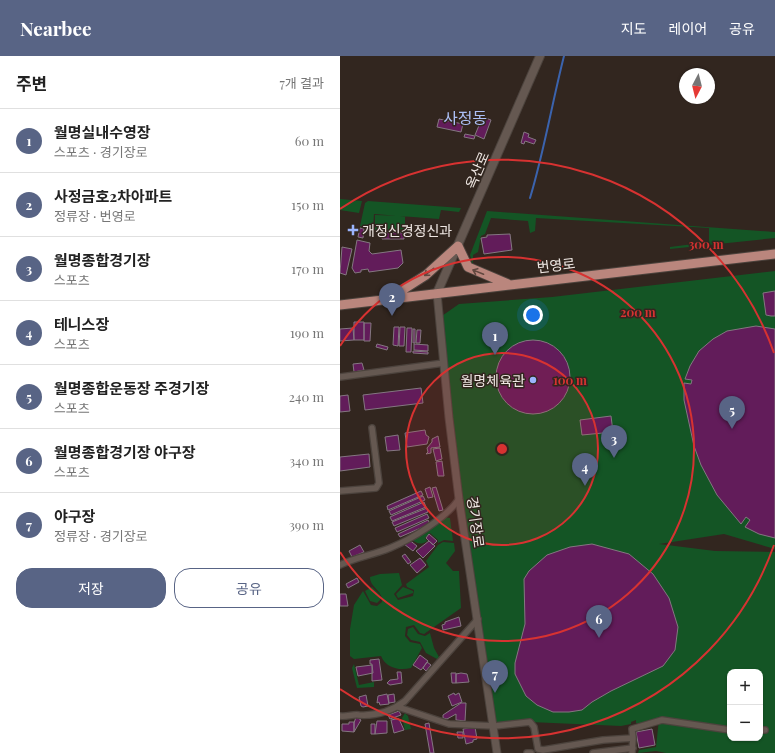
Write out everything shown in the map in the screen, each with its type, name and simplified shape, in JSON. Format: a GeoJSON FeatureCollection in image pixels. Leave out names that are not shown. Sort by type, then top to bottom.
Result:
{"type":"FeatureCollection","features":[{"type":"Feature","properties":{"kind":"main road","name":"옥산로"},"geometry":{"type":"LineString","coordinates":[[437,293],[540,56]]}},
{"type":"Feature","properties":{"kind":"main road"},"geometry":{"type":"LineString","coordinates":[[387,299],[426,275],[458,246],[468,268],[510,285]]}},
{"type":"Feature","properties":{"kind":"main road","name":"번영로"},"geometry":{"type":"LineString","coordinates":[[340,306],[437,293],[775,254]]}},
{"type":"Feature","properties":{"kind":"street","name":"경기장로"},"geometry":{"type":"LineString","coordinates":[[437,293],[449,418],[459,499],[495,726],[497,753]]}},
{"type":"Feature","properties":{"kind":"street"},"geometry":{"type":"LineString","coordinates":[[340,377],[444,363]]}},
{"type":"Feature","properties":{"kind":"street"},"geometry":{"type":"LineString","coordinates":[[340,492],[376,488],[379,483],[372,428]]}},
{"type":"Feature","properties":{"kind":"street"},"geometry":{"type":"LineString","coordinates":[[340,565],[349,560],[390,548],[427,528],[446,512],[452,510],[459,499]]}},
{"type":"Feature","properties":{"kind":"street"},"geometry":{"type":"LineString","coordinates":[[340,716],[364,716],[378,714],[398,707],[478,619]]}},
{"type":"Feature","properties":{"kind":"street"},"geometry":{"type":"LineString","coordinates":[[398,707],[449,724],[495,726],[530,722],[534,727],[538,749],[543,750],[603,740],[633,738]]}},
{"type":"Feature","properties":{"kind":"street"},"geometry":{"type":"LineString","coordinates":[[593,753],[633,750],[632,729],[662,720],[727,730]]}},
{"type":"Feature","properties":{"kind":"green space"},"geometry":{"type":"Polygon","coordinates":[[[340,199],[362,201],[359,213],[340,210],[340,199]]]}},
{"type":"Feature","properties":{"kind":"green space"},"geometry":{"type":"Polygon","coordinates":[[[368,201],[461,208],[459,212],[441,210],[439,219],[374,214],[373,229],[360,226],[365,203],[368,201]]]}},
{"type":"Feature","properties":{"kind":"green space"},"geometry":{"type":"Polygon","coordinates":[[[487,211],[775,232],[775,238],[670,249],[670,247],[709,242],[709,228],[536,218],[535,231],[530,233],[528,221],[491,218],[485,234],[481,236],[478,252],[473,255],[473,265],[470,255],[487,211]]]}},
{"type":"Feature","properties":{"kind":"green space"},"geometry":{"type":"Polygon","coordinates":[[[375,215],[405,216],[405,232],[375,231],[375,215]]]}},
{"type":"Feature","properties":{"kind":"green space"},"geometry":{"type":"Polygon","coordinates":[[[775,271],[775,549],[724,534],[659,544],[715,551],[775,552],[775,753],[666,753],[656,751],[638,753],[639,750],[656,747],[659,719],[642,724],[636,723],[636,720],[631,722],[631,724],[621,726],[530,722],[495,726],[478,619],[439,318],[459,304],[552,297],[775,271]]]}},
{"type":"Feature","properties":{"kind":"green space"},"geometry":{"type":"Polygon","coordinates":[[[444,517],[450,518],[453,541],[444,540],[438,543],[438,540],[430,533],[425,538],[427,541],[420,544],[410,539],[428,531],[444,517]]]}},
{"type":"Feature","properties":{"kind":"green space"},"geometry":{"type":"Polygon","coordinates":[[[443,542],[454,543],[455,551],[446,563],[453,571],[459,571],[461,608],[424,634],[420,633],[414,625],[406,627],[405,636],[410,642],[420,644],[422,648],[411,668],[393,668],[383,660],[381,656],[354,659],[350,656],[350,629],[354,605],[363,591],[371,605],[377,606],[382,602],[381,595],[372,584],[370,577],[380,574],[399,573],[402,585],[394,594],[398,600],[413,596],[414,590],[407,587],[406,584],[429,567],[426,561],[438,545],[443,542]]]}},
{"type":"Feature","properties":{"kind":"green space"},"geometry":{"type":"Polygon","coordinates":[[[372,587],[380,595],[380,600],[377,603],[370,601],[365,591],[372,587]]]}},
{"type":"Feature","properties":{"kind":"green space"},"geometry":{"type":"Polygon","coordinates":[[[403,587],[413,591],[413,593],[398,598],[396,594],[403,587]]]}},
{"type":"Feature","properties":{"kind":"green space"},"geometry":{"type":"Polygon","coordinates":[[[413,627],[418,634],[425,636],[430,633],[434,648],[439,657],[437,659],[426,653],[420,642],[411,640],[407,635],[408,629],[413,627]]]}},
{"type":"Feature","properties":{"kind":"green space"},"geometry":{"type":"Polygon","coordinates":[[[354,664],[359,685],[374,682],[374,687],[357,688],[352,668],[354,664]]]}},
{"type":"Feature","properties":{"kind":"green space"},"geometry":{"type":"Polygon","coordinates":[[[405,713],[408,716],[411,729],[405,730],[402,718],[405,713]]]}},
{"type":"Feature","properties":{"kind":"building"},"geometry":{"type":"Polygon","coordinates":[[[483,117],[491,120],[484,139],[475,135],[480,123],[477,122],[479,118],[483,119],[483,117]]]}},
{"type":"Feature","properties":{"kind":"building"},"geometry":{"type":"Polygon","coordinates":[[[439,119],[463,124],[461,132],[437,127],[439,119]]]}},
{"type":"Feature","properties":{"kind":"building"},"geometry":{"type":"Polygon","coordinates":[[[524,132],[529,134],[528,137],[536,140],[534,144],[525,141],[524,144],[521,143],[524,132]]]}},
{"type":"Feature","properties":{"kind":"building"},"geometry":{"type":"Polygon","coordinates":[[[465,134],[475,136],[474,139],[464,137],[465,134]]]}},
{"type":"Feature","properties":{"kind":"building"},"geometry":{"type":"Polygon","coordinates":[[[360,228],[364,229],[363,238],[358,237],[360,228]]]}},
{"type":"Feature","properties":{"kind":"building"},"geometry":{"type":"Polygon","coordinates":[[[383,232],[404,233],[404,239],[382,239],[383,232]]]}},
{"type":"Feature","properties":{"kind":"building"},"geometry":{"type":"Polygon","coordinates":[[[510,234],[512,250],[484,254],[481,238],[487,237],[487,235],[510,234]]]}},
{"type":"Feature","properties":{"kind":"building"},"geometry":{"type":"Polygon","coordinates":[[[357,240],[370,243],[369,251],[372,254],[401,250],[403,263],[398,268],[369,272],[368,269],[355,273],[352,268],[357,240]]]}},
{"type":"Feature","properties":{"kind":"building"},"geometry":{"type":"Polygon","coordinates":[[[342,247],[352,249],[346,275],[340,273],[342,247]]]}},
{"type":"Feature","properties":{"kind":"building"},"geometry":{"type":"Polygon","coordinates":[[[775,291],[775,316],[766,315],[763,293],[775,291]]]}},
{"type":"Feature","properties":{"kind":"building"},"geometry":{"type":"Polygon","coordinates":[[[354,322],[364,322],[364,340],[354,340],[354,322]]]}},
{"type":"Feature","properties":{"kind":"building"},"geometry":{"type":"Polygon","coordinates":[[[364,323],[371,323],[370,341],[364,341],[364,323]]]}},
{"type":"Feature","properties":{"kind":"building"},"geometry":{"type":"Polygon","coordinates":[[[756,326],[775,329],[775,538],[759,534],[745,527],[750,520],[746,517],[741,524],[717,495],[701,465],[694,446],[684,400],[684,383],[691,384],[692,380],[685,379],[690,366],[699,351],[713,339],[727,331],[756,326]]]}},
{"type":"Feature","properties":{"kind":"building"},"geometry":{"type":"Polygon","coordinates":[[[394,327],[399,327],[398,346],[393,345],[394,327]]]}},
{"type":"Feature","properties":{"kind":"building"},"geometry":{"type":"Polygon","coordinates":[[[400,327],[405,327],[404,346],[399,346],[400,327]]]}},
{"type":"Feature","properties":{"kind":"building"},"geometry":{"type":"Polygon","coordinates":[[[353,328],[354,340],[340,341],[340,329],[353,328]]]}},
{"type":"Feature","properties":{"kind":"building"},"geometry":{"type":"Polygon","coordinates":[[[407,328],[412,328],[411,352],[406,352],[407,328]]]}},
{"type":"Feature","properties":{"kind":"building"},"geometry":{"type":"Polygon","coordinates":[[[413,329],[415,329],[415,343],[413,343],[413,329]]]}},
{"type":"Feature","properties":{"kind":"building"},"geometry":{"type":"Polygon","coordinates":[[[417,330],[421,330],[420,343],[416,343],[417,330]]]}},
{"type":"Feature","properties":{"kind":"building","name":"월명체육관"},"geometry":{"type":"Polygon","coordinates":[[[533,340],[554,346],[564,356],[570,377],[564,398],[554,408],[533,414],[512,408],[502,398],[496,377],[502,356],[512,346],[533,340]]]}},
{"type":"Feature","properties":{"kind":"building"},"geometry":{"type":"Polygon","coordinates":[[[377,344],[388,347],[387,350],[376,347],[377,344]]]}},
{"type":"Feature","properties":{"kind":"building"},"geometry":{"type":"Polygon","coordinates":[[[414,344],[428,345],[428,351],[414,350],[414,344]]]}},
{"type":"Feature","properties":{"kind":"building"},"geometry":{"type":"Polygon","coordinates":[[[413,351],[428,352],[428,354],[413,353],[413,351]]]}},
{"type":"Feature","properties":{"kind":"building"},"geometry":{"type":"Polygon","coordinates":[[[362,363],[364,370],[354,372],[353,364],[362,363]]]}},
{"type":"Feature","properties":{"kind":"building"},"geometry":{"type":"Polygon","coordinates":[[[421,388],[423,403],[365,410],[363,395],[421,388]]]}},
{"type":"Feature","properties":{"kind":"building"},"geometry":{"type":"Polygon","coordinates":[[[348,395],[350,411],[340,412],[340,396],[348,395]]]}},
{"type":"Feature","properties":{"kind":"building"},"geometry":{"type":"Polygon","coordinates":[[[611,416],[613,432],[582,435],[580,420],[611,416]]]}},
{"type":"Feature","properties":{"kind":"building"},"geometry":{"type":"Polygon","coordinates":[[[425,430],[426,435],[429,437],[427,444],[407,447],[405,433],[425,430]]]}},
{"type":"Feature","properties":{"kind":"building"},"geometry":{"type":"Polygon","coordinates":[[[398,435],[400,450],[387,451],[385,437],[398,435]]]}},
{"type":"Feature","properties":{"kind":"building"},"geometry":{"type":"Polygon","coordinates":[[[438,436],[440,447],[431,448],[431,453],[426,454],[428,452],[427,448],[432,442],[432,439],[438,436]]]}},
{"type":"Feature","properties":{"kind":"building"},"geometry":{"type":"Polygon","coordinates":[[[440,448],[442,459],[436,461],[433,449],[440,448]]]}},
{"type":"Feature","properties":{"kind":"building"},"geometry":{"type":"Polygon","coordinates":[[[369,454],[370,467],[340,471],[340,457],[369,454]]]}},
{"type":"Feature","properties":{"kind":"building"},"geometry":{"type":"Polygon","coordinates":[[[442,461],[444,476],[438,476],[436,462],[442,461]]]}},
{"type":"Feature","properties":{"kind":"building"},"geometry":{"type":"Polygon","coordinates":[[[430,487],[433,497],[428,498],[425,489],[430,487]]]}},
{"type":"Feature","properties":{"kind":"building"},"geometry":{"type":"Polygon","coordinates":[[[436,487],[443,510],[439,511],[432,488],[436,487]]]}},
{"type":"Feature","properties":{"kind":"building"},"geometry":{"type":"Polygon","coordinates":[[[421,491],[423,495],[388,510],[387,506],[421,491]]]}},
{"type":"Feature","properties":{"kind":"building"},"geometry":{"type":"Polygon","coordinates":[[[423,496],[425,500],[391,515],[389,511],[423,496]]]}},
{"type":"Feature","properties":{"kind":"building"},"geometry":{"type":"Polygon","coordinates":[[[424,502],[426,507],[392,521],[390,517],[424,502]]]}},
{"type":"Feature","properties":{"kind":"building"},"geometry":{"type":"Polygon","coordinates":[[[427,508],[428,512],[394,526],[392,522],[427,508]]]}},
{"type":"Feature","properties":{"kind":"building"},"geometry":{"type":"Polygon","coordinates":[[[427,514],[429,518],[397,532],[395,528],[427,514]]]}},
{"type":"Feature","properties":{"kind":"building"},"geometry":{"type":"Polygon","coordinates":[[[428,520],[430,524],[400,537],[398,534],[428,520]]]}},
{"type":"Feature","properties":{"kind":"building"},"geometry":{"type":"Polygon","coordinates":[[[429,534],[437,541],[433,545],[426,538],[429,534]]]}},
{"type":"Feature","properties":{"kind":"building"},"geometry":{"type":"Polygon","coordinates":[[[408,539],[417,546],[413,551],[404,544],[408,539]]]}},
{"type":"Feature","properties":{"kind":"building"},"geometry":{"type":"Polygon","coordinates":[[[429,541],[435,546],[423,558],[416,551],[429,541]]]}},
{"type":"Feature","properties":{"kind":"building"},"geometry":{"type":"Polygon","coordinates":[[[592,544],[629,554],[653,574],[669,598],[678,627],[675,650],[663,666],[611,691],[592,702],[582,710],[553,712],[537,705],[526,696],[515,674],[515,663],[525,624],[524,579],[529,571],[547,555],[570,547],[592,544]]]}},
{"type":"Feature","properties":{"kind":"building"},"geometry":{"type":"Polygon","coordinates":[[[360,545],[364,552],[352,557],[349,551],[360,545]]]}},
{"type":"Feature","properties":{"kind":"building"},"geometry":{"type":"Polygon","coordinates":[[[405,554],[411,562],[408,564],[402,556],[405,554]]]}},
{"type":"Feature","properties":{"kind":"building"},"geometry":{"type":"Polygon","coordinates":[[[420,558],[426,565],[417,573],[410,565],[420,558]]]}},
{"type":"Feature","properties":{"kind":"building"},"geometry":{"type":"Polygon","coordinates":[[[357,578],[359,582],[348,588],[346,584],[357,578]]]}},
{"type":"Feature","properties":{"kind":"building"},"geometry":{"type":"Polygon","coordinates":[[[340,594],[346,594],[348,606],[340,606],[340,594]]]}},
{"type":"Feature","properties":{"kind":"building"},"geometry":{"type":"Polygon","coordinates":[[[459,617],[461,626],[443,630],[442,625],[445,624],[445,622],[459,617]]]}},
{"type":"Feature","properties":{"kind":"building"},"geometry":{"type":"Polygon","coordinates":[[[420,655],[428,661],[421,670],[413,665],[420,655]]]}},
{"type":"Feature","properties":{"kind":"building"},"geometry":{"type":"Polygon","coordinates":[[[379,659],[382,680],[372,681],[372,664],[370,664],[370,660],[379,659]]]}},
{"type":"Feature","properties":{"kind":"building"},"geometry":{"type":"Polygon","coordinates":[[[427,662],[431,665],[426,671],[423,668],[427,662]]]}},
{"type":"Feature","properties":{"kind":"building"},"geometry":{"type":"Polygon","coordinates":[[[372,665],[373,673],[358,676],[356,667],[372,665]]]}},
{"type":"Feature","properties":{"kind":"building"},"geometry":{"type":"Polygon","coordinates":[[[397,672],[401,672],[402,683],[390,685],[387,683],[390,680],[398,679],[397,672]]]}},
{"type":"Feature","properties":{"kind":"building"},"geometry":{"type":"Polygon","coordinates":[[[451,673],[456,673],[456,683],[452,683],[451,673]]]}},
{"type":"Feature","properties":{"kind":"building"},"geometry":{"type":"Polygon","coordinates":[[[456,674],[467,674],[469,682],[456,683],[456,674]]]}},
{"type":"Feature","properties":{"kind":"building"},"geometry":{"type":"Polygon","coordinates":[[[454,693],[455,695],[459,693],[462,702],[452,706],[448,696],[454,693]]]}},
{"type":"Feature","properties":{"kind":"building"},"geometry":{"type":"Polygon","coordinates":[[[387,694],[389,704],[380,705],[379,702],[377,703],[378,696],[387,694]]]}},
{"type":"Feature","properties":{"kind":"building"},"geometry":{"type":"Polygon","coordinates":[[[394,694],[395,702],[389,703],[388,695],[394,694]]]}},
{"type":"Feature","properties":{"kind":"building"},"geometry":{"type":"Polygon","coordinates":[[[366,695],[368,706],[363,707],[361,706],[359,697],[366,695]]]}},
{"type":"Feature","properties":{"kind":"building"},"geometry":{"type":"Polygon","coordinates":[[[461,703],[466,703],[465,721],[456,720],[456,714],[447,719],[443,718],[443,715],[461,703]]]}},
{"type":"Feature","properties":{"kind":"building"},"geometry":{"type":"Polygon","coordinates":[[[399,711],[401,715],[390,719],[388,715],[399,711]]]}},
{"type":"Feature","properties":{"kind":"building"},"geometry":{"type":"Polygon","coordinates":[[[356,717],[361,720],[354,732],[354,723],[356,717]]]}},
{"type":"Feature","properties":{"kind":"building"},"geometry":{"type":"Polygon","coordinates":[[[399,719],[404,730],[394,733],[391,720],[399,719]]]}},
{"type":"Feature","properties":{"kind":"building"},"geometry":{"type":"Polygon","coordinates":[[[377,721],[387,721],[387,733],[375,734],[377,721]]]}},
{"type":"Feature","properties":{"kind":"building"},"geometry":{"type":"Polygon","coordinates":[[[349,722],[354,722],[354,732],[342,731],[342,724],[349,724],[349,722]]]}},
{"type":"Feature","properties":{"kind":"building"},"geometry":{"type":"Polygon","coordinates":[[[429,723],[434,753],[430,753],[425,724],[429,723]]]}},
{"type":"Feature","properties":{"kind":"building"},"geometry":{"type":"Polygon","coordinates":[[[371,724],[375,724],[375,734],[371,734],[371,724]]]}},
{"type":"Feature","properties":{"kind":"building"},"geometry":{"type":"Polygon","coordinates":[[[475,727],[477,739],[466,744],[463,729],[475,727]]]}},
{"type":"Feature","properties":{"kind":"building"},"geometry":{"type":"Polygon","coordinates":[[[652,729],[655,745],[639,748],[636,732],[652,729]]]}},
{"type":"Feature","properties":{"kind":"building"},"geometry":{"type":"Polygon","coordinates":[[[457,732],[463,732],[463,738],[458,738],[457,732]]]}},
{"type":"Feature","properties":{"kind":"waterway"},"geometry":{"type":"LineString","coordinates":[[530,198],[540,163],[564,56]]}},
{"type":"Feature","properties":{"kind":"place","name":"개정신경정신과"},"geometry":{"type":"Point","coordinates":[353,230]}},
{"type":"Feature","properties":{"kind":"place","name":"사정금호2차아파트"},"geometry":{"type":"Point","coordinates":[392,316]}},
{"type":"Feature","properties":{"kind":"place","name":"월명실내수영장"},"geometry":{"type":"Point","coordinates":[495,355]}},
{"type":"Feature","properties":{"kind":"place","name":"월명체육관"},"geometry":{"type":"Point","coordinates":[533,380]}},
{"type":"Feature","properties":{"kind":"place","name":"월명종합운동장 주경기장"},"geometry":{"type":"Point","coordinates":[732,429]}},
{"type":"Feature","properties":{"kind":"place","name":"월명종합경기장"},"geometry":{"type":"Point","coordinates":[614,458]}},
{"type":"Feature","properties":{"kind":"place","name":"테니스장"},"geometry":{"type":"Point","coordinates":[585,486]}},
{"type":"Feature","properties":{"kind":"place","name":"월명종합경기장 야구장"},"geometry":{"type":"Point","coordinates":[599,638]}},
{"type":"Feature","properties":{"kind":"place","name":"야구장"},"geometry":{"type":"Point","coordinates":[495,693]}},
{"type":"Feature","properties":{"kind":"district","name":"사정동"},"geometry":{"type":"Point","coordinates":[465,117]}}]}
